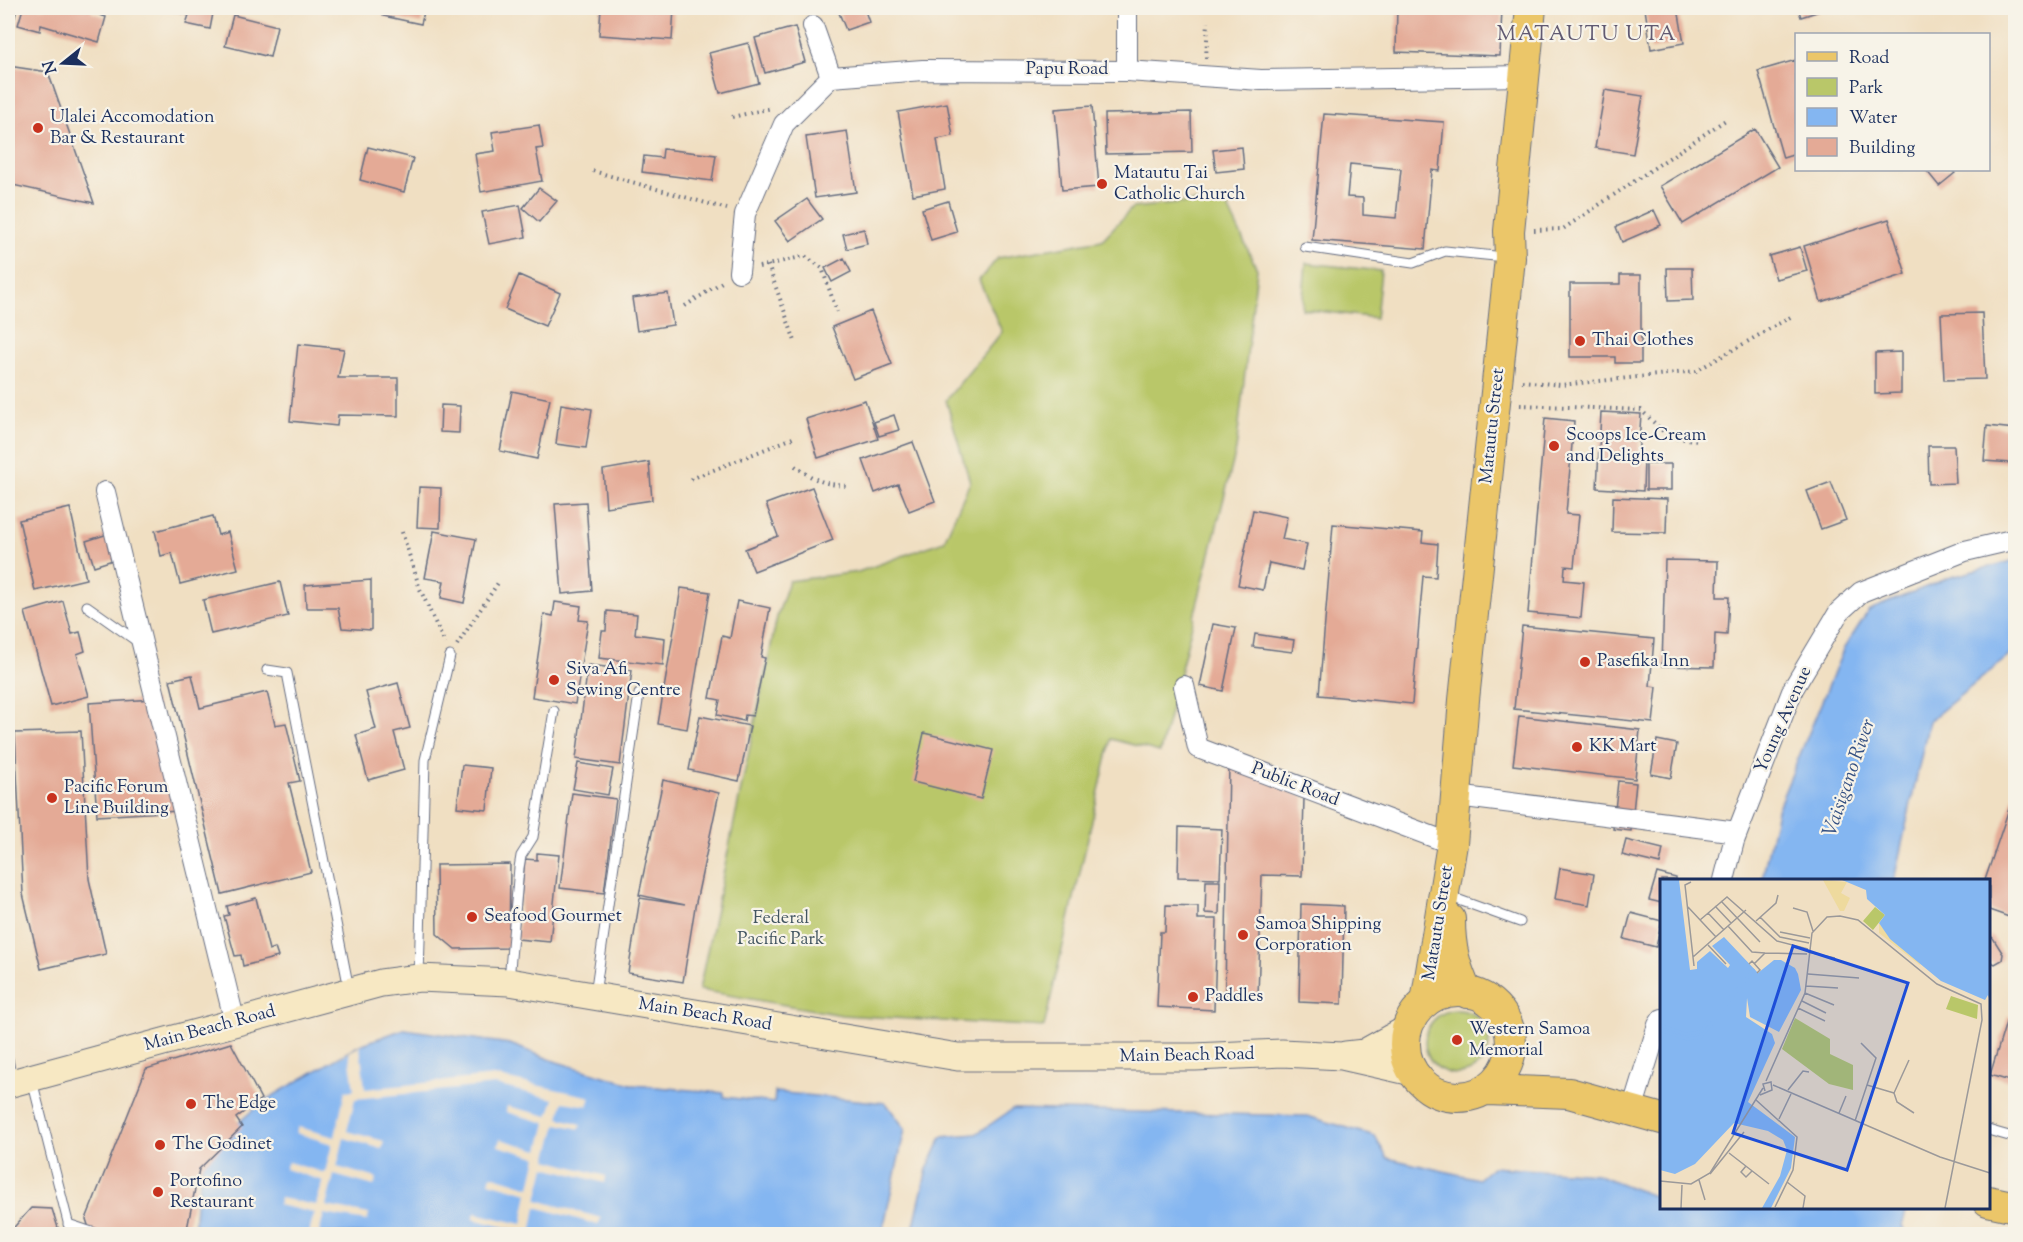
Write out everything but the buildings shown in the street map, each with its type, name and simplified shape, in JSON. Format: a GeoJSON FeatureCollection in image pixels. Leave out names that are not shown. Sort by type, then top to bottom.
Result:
{"type":"FeatureCollection","features":[{"type":"Feature","properties":{"kind":"main road","name":"Matautu Street"},"geometry":{"type":"LineString","coordinates":[[1426,1002],[1452,844],[1531,8]]}},
{"type":"Feature","properties":{"kind":"main road","name":"Matautu Street"},"geometry":{"type":"LineString","coordinates":[[1452,844],[1450,933],[1455,966],[1467,993]]}},
{"type":"Feature","properties":{"kind":"main road","name":"Main Beach Road"},"geometry":{"type":"LineString","coordinates":[[15,1076],[235,1023],[381,983],[419,978],[509,982],[958,1057],[1195,1057],[1282,1053],[1342,1056],[1413,1072]]}},
{"type":"Feature","properties":{"kind":"main road"},"geometry":{"type":"LineString","coordinates":[[1342,1056],[1364,1053],[1381,1046],[1407,1029],[1418,1010],[1426,1002],[1442,994],[1459,991],[1477,994],[1492,1004],[1504,1017],[1510,1035],[1511,1054],[1506,1070],[1487,1090]]}},
{"type":"Feature","properties":{"kind":"main road"},"geometry":{"type":"LineString","coordinates":[[1407,1029],[1406,1051],[1413,1072],[1422,1084],[1449,1097],[1466,1098],[1487,1090],[1569,1093],[1648,1115]]}},
{"type":"Feature","properties":{"kind":"main road"},"geometry":{"type":"LineString","coordinates":[[1511,1054],[1569,1093]]}},
{"type":"Feature","properties":{"kind":"main road"},"geometry":{"type":"LineString","coordinates":[[1990,1201],[2016,1207]]}},
{"type":"Feature","properties":{"kind":"street"},"geometry":{"type":"LineString","coordinates":[[1127,8],[1127,71]]}},
{"type":"Feature","properties":{"kind":"street"},"geometry":{"type":"LineString","coordinates":[[739,272],[746,214],[784,123],[831,77],[813,26]]}},
{"type":"Feature","properties":{"kind":"street","name":"Papu Road"},"geometry":{"type":"LineString","coordinates":[[831,77],[923,70],[1127,71],[1260,80],[1525,76]]}},
{"type":"Feature","properties":{"kind":"street"},"geometry":{"type":"LineString","coordinates":[[105,492],[235,1023]]}},
{"type":"Feature","properties":{"kind":"street","name":"Young Avenue"},"geometry":{"type":"LineString","coordinates":[[1724,879],[1737,832],[1794,688],[1839,612],[1861,592],[1965,551],[2016,540]]}},
{"type":"Feature","properties":{"kind":"street","name":"Public Road"},"geometry":{"type":"LineString","coordinates":[[1184,686],[1198,748],[1452,844]]}},
{"type":"Feature","properties":{"kind":"street"},"geometry":{"type":"LineString","coordinates":[[1457,796],[1737,832]]}},
{"type":"Feature","properties":{"kind":"street"},"geometry":{"type":"LineString","coordinates":[[1648,1115],[1660,1022]]}},
{"type":"Feature","properties":{"kind":"lane"},"geometry":{"type":"LineString","coordinates":[[1305,247],[1413,263],[1445,251],[1510,244]]}},
{"type":"Feature","properties":{"kind":"lane"},"geometry":{"type":"LineString","coordinates":[[87,606],[143,645]]}},
{"type":"Feature","properties":{"kind":"lane"},"geometry":{"type":"LineString","coordinates":[[419,978],[425,760],[450,656]]}},
{"type":"Feature","properties":{"kind":"lane"},"geometry":{"type":"LineString","coordinates":[[267,670],[287,673],[349,992]]}},
{"type":"Feature","properties":{"kind":"lane"},"geometry":{"type":"LineString","coordinates":[[595,997],[639,693]]}},
{"type":"Feature","properties":{"kind":"lane"},"geometry":{"type":"LineString","coordinates":[[509,982],[519,868],[521,856],[533,837],[554,711]]}},
{"type":"Feature","properties":{"kind":"lane"},"geometry":{"type":"LineString","coordinates":[[1451,897],[1520,922]]}},
{"type":"Feature","properties":{"kind":"lane"},"geometry":{"type":"LineString","coordinates":[[15,1076],[71,1234]]}},
{"type":"Feature","properties":{"kind":"lane"},"geometry":{"type":"LineString","coordinates":[[1990,1130],[2016,1138]]}},
{"type":"Feature","properties":{"kind":"lane"},"geometry":{"type":"LineString","coordinates":[[68,1224],[98,1234]]}},
{"type":"Feature","properties":{"kind":"path"},"geometry":{"type":"LineString","coordinates":[[1206,76],[1208,22]]}},
{"type":"Feature","properties":{"kind":"path"},"geometry":{"type":"LineString","coordinates":[[732,117],[785,105],[799,109]]}},
{"type":"Feature","properties":{"kind":"path"},"geometry":{"type":"LineString","coordinates":[[1510,244],[1563,229],[1727,119]]}},
{"type":"Feature","properties":{"kind":"path"},"geometry":{"type":"LineString","coordinates":[[592,171],[746,214]]}},
{"type":"Feature","properties":{"kind":"path"},"geometry":{"type":"LineString","coordinates":[[684,306],[739,272],[804,256],[822,268],[837,312]]}},
{"type":"Feature","properties":{"kind":"path"},"geometry":{"type":"LineString","coordinates":[[768,265],[796,344]]}},
{"type":"Feature","properties":{"kind":"path"},"geometry":{"type":"LineString","coordinates":[[1496,391],[1696,370],[1794,315]]}},
{"type":"Feature","properties":{"kind":"path"},"geometry":{"type":"LineString","coordinates":[[1496,391],[1641,410],[1670,438],[1699,440]]}},
{"type":"Feature","properties":{"kind":"path"},"geometry":{"type":"LineString","coordinates":[[692,479],[793,438]]}},
{"type":"Feature","properties":{"kind":"path"},"geometry":{"type":"LineString","coordinates":[[795,466],[813,479],[833,485],[849,486]]}},
{"type":"Feature","properties":{"kind":"path"},"geometry":{"type":"LineString","coordinates":[[402,532],[420,588],[450,656]]}},
{"type":"Feature","properties":{"kind":"path"},"geometry":{"type":"LineString","coordinates":[[450,656],[500,580]]}},
{"type":"Feature","properties":{"kind":"green space","name":"Federal Pacific Park"},"geometry":{"type":"Polygon","coordinates":[[[1224,199],[1257,269],[1236,450],[1160,752],[1111,739],[1044,1027],[842,1015],[699,990],[777,617],[789,581],[858,572],[944,541],[970,482],[946,400],[1002,332],[979,280],[998,258],[1102,240],[1132,208],[1224,199]]]}},
{"type":"Feature","properties":{"kind":"green space"},"geometry":{"type":"Polygon","coordinates":[[[1306,263],[1381,271],[1376,318],[1302,309],[1306,263]]]}},
{"type":"Feature","properties":{"kind":"green space"},"geometry":{"type":"Polygon","coordinates":[[[1451,1010],[1463,1010],[1480,1019],[1487,1030],[1489,1042],[1487,1054],[1480,1065],[1463,1074],[1451,1074],[1439,1069],[1430,1060],[1425,1048],[1425,1036],[1430,1024],[1439,1015],[1451,1010]]]}},
{"type":"Feature","properties":{"kind":"water","name":"Vaisigano River"},"geometry":{"type":"Polygon","coordinates":[[[2015,560],[2015,651],[1929,721],[1894,879],[1762,879],[1777,810],[1844,648],[1869,610],[1948,578],[2015,560]]]}},
{"type":"Feature","properties":{"kind":"water"},"geometry":{"type":"Polygon","coordinates":[[[404,1029],[510,1044],[557,1062],[634,1085],[724,1093],[724,1097],[774,1103],[775,1092],[886,1103],[905,1129],[882,1234],[194,1234],[196,1204],[205,1152],[262,1102],[360,1045],[404,1029]]]}},
{"type":"Feature","properties":{"kind":"water"},"geometry":{"type":"Polygon","coordinates":[[[1013,1109],[1307,1116],[1375,1136],[1387,1158],[1478,1179],[1492,1167],[1596,1174],[1653,1196],[1660,1195],[1660,1209],[1907,1209],[1902,1226],[1908,1234],[912,1234],[927,1169],[942,1137],[976,1134],[1013,1109]]]}},
{"type":"Feature","properties":{"kind":"pier"},"geometry":{"type":"Polygon","coordinates":[[[360,1046],[365,1089],[494,1076],[591,1097],[588,1106],[563,1102],[559,1118],[581,1124],[580,1129],[557,1124],[547,1160],[606,1176],[605,1183],[545,1167],[537,1200],[601,1218],[598,1225],[536,1207],[531,1234],[519,1234],[519,1231],[473,1219],[475,1213],[522,1224],[528,1193],[489,1182],[491,1175],[530,1187],[537,1157],[498,1146],[500,1139],[539,1150],[546,1123],[506,1112],[507,1106],[548,1116],[554,1099],[495,1085],[355,1099],[347,1131],[384,1141],[382,1149],[344,1138],[337,1167],[377,1178],[374,1186],[334,1175],[326,1206],[369,1214],[367,1221],[324,1214],[319,1234],[309,1234],[314,1213],[278,1205],[280,1198],[316,1205],[323,1181],[285,1169],[288,1162],[325,1173],[332,1144],[296,1133],[298,1127],[335,1137],[345,1091],[354,1090],[349,1053],[327,1064],[360,1046]]]}},
{"type":"Feature","properties":{"kind":"place","name":"Ulalei Accomodation Bar & Restaurant"},"geometry":{"type":"Point","coordinates":[38,128]}},
{"type":"Feature","properties":{"kind":"place","name":"Matautu Tai Catholic Church"},"geometry":{"type":"Point","coordinates":[1102,184]}},
{"type":"Feature","properties":{"kind":"place","name":"Thai Clothes"},"geometry":{"type":"Point","coordinates":[1580,341]}},
{"type":"Feature","properties":{"kind":"place","name":"Scoops Ice-Cream and Delights"},"geometry":{"type":"Point","coordinates":[1554,446]}},
{"type":"Feature","properties":{"kind":"place","name":"Pasefika Inn"},"geometry":{"type":"Point","coordinates":[1585,662]}},
{"type":"Feature","properties":{"kind":"place","name":"Siva Afi Sewing Centre"},"geometry":{"type":"Point","coordinates":[554,680]}},
{"type":"Feature","properties":{"kind":"place","name":"KK Mart"},"geometry":{"type":"Point","coordinates":[1577,747]}},
{"type":"Feature","properties":{"kind":"place","name":"Pacific Forum Line Building"},"geometry":{"type":"Point","coordinates":[52,798]}},
{"type":"Feature","properties":{"kind":"place","name":"Seafood Gourmet"},"geometry":{"type":"Point","coordinates":[472,917]}},
{"type":"Feature","properties":{"kind":"place","name":"Samoa Shipping Corporation"},"geometry":{"type":"Point","coordinates":[1243,935]}},
{"type":"Feature","properties":{"kind":"place","name":"Paddles"},"geometry":{"type":"Point","coordinates":[1193,997]}},
{"type":"Feature","properties":{"kind":"place","name":"Western Samoa Memorial"},"geometry":{"type":"Point","coordinates":[1457,1040]}},
{"type":"Feature","properties":{"kind":"place","name":"The Edge"},"geometry":{"type":"Point","coordinates":[191,1104]}},
{"type":"Feature","properties":{"kind":"place","name":"The Godinet"},"geometry":{"type":"Point","coordinates":[160,1145]}},
{"type":"Feature","properties":{"kind":"place","name":"Portofino Restaurant"},"geometry":{"type":"Point","coordinates":[158,1192]}},
{"type":"Feature","properties":{"kind":"district","name":"MATAUTU UTA"},"geometry":{"type":"Point","coordinates":[1587,35]}}]}
